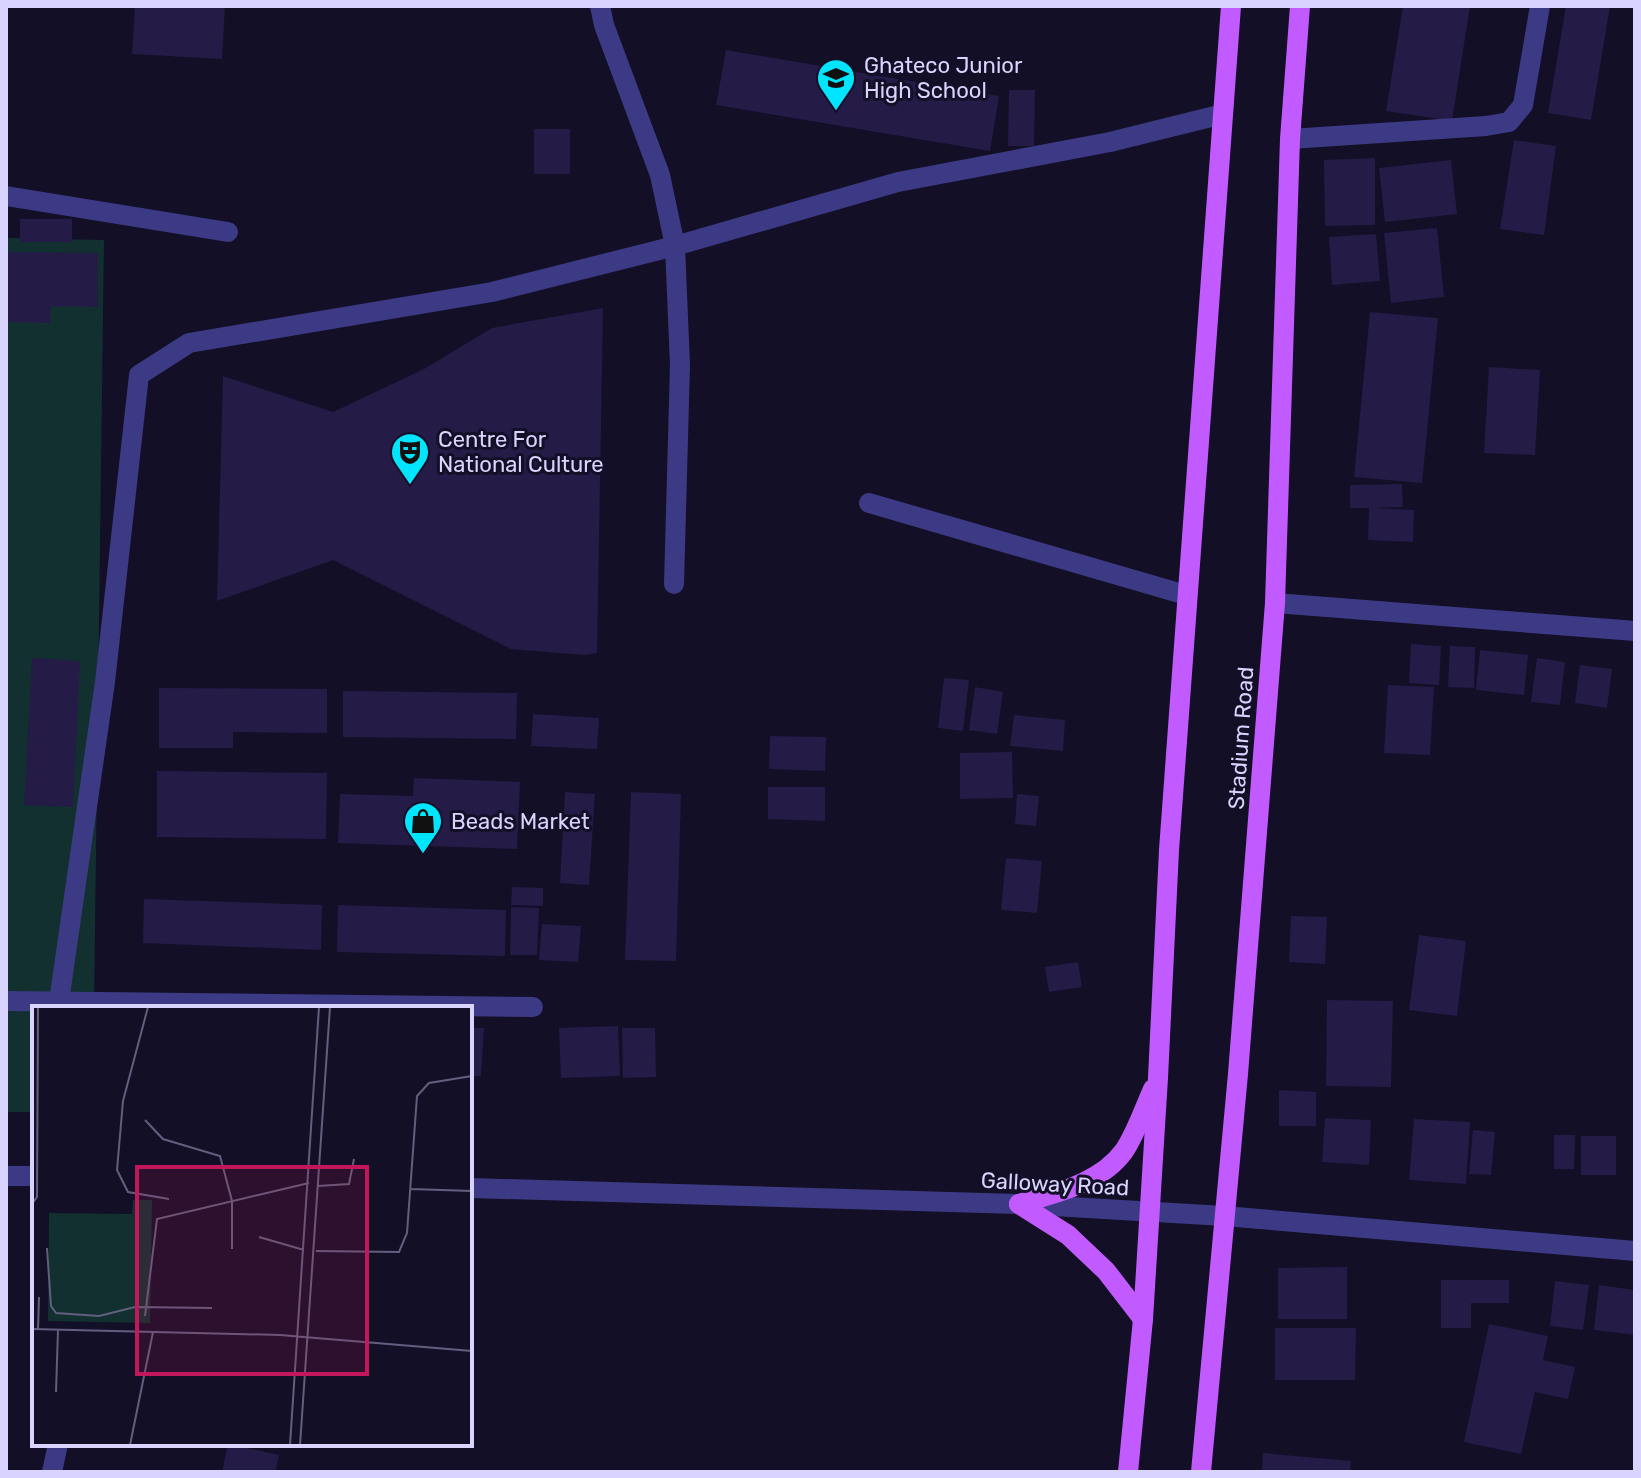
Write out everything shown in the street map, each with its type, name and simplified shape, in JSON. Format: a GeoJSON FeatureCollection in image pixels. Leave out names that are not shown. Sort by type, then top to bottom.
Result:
{"type":"FeatureCollection","features":[{"type":"Feature","properties":{"kind":"main road"},"geometry":{"type":"LineString","coordinates":[[1128,1472],[1143,1319],[1186,595],[1231,6]]}},
{"type":"Feature","properties":{"kind":"main road","name":"Stadium Road"},"geometry":{"type":"LineString","coordinates":[[1201,1472],[1238,1074],[1275,603],[1290,139],[1300,6]]}},
{"type":"Feature","properties":{"kind":"main road"},"geometry":{"type":"LineString","coordinates":[[1019,1204],[1074,1187],[1114,1161],[1124,1151],[1158,1078]]}},
{"type":"Feature","properties":{"kind":"main road"},"geometry":{"type":"LineString","coordinates":[[1019,1204],[1068,1235],[1106,1271],[1143,1319]]}},
{"type":"Feature","properties":{"kind":"street"},"geometry":{"type":"LineString","coordinates":[[600,6],[604,25],[660,175],[675,246],[680,365],[674,584]]}},
{"type":"Feature","properties":{"kind":"street"},"geometry":{"type":"LineString","coordinates":[[1290,139],[1509,122],[1523,105],[1540,6]]}},
{"type":"Feature","properties":{"kind":"street"},"geometry":{"type":"LineString","coordinates":[[58,1004],[105,682],[139,375],[189,343],[492,292],[675,246],[898,182],[1110,142],[1223,114]]}},
{"type":"Feature","properties":{"kind":"street"},"geometry":{"type":"LineString","coordinates":[[6,196],[228,232]]}},
{"type":"Feature","properties":{"kind":"street"},"geometry":{"type":"LineString","coordinates":[[869,503],[1186,595]]}},
{"type":"Feature","properties":{"kind":"street"},"geometry":{"type":"LineString","coordinates":[[1275,603],[1635,631]]}},
{"type":"Feature","properties":{"kind":"street"},"geometry":{"type":"LineString","coordinates":[[6,1001],[375,1006]]}},
{"type":"Feature","properties":{"kind":"street"},"geometry":{"type":"LineString","coordinates":[[472,1007],[533,1007]]}},
{"type":"Feature","properties":{"kind":"street"},"geometry":{"type":"LineString","coordinates":[[6,1176],[32,1176]]}},
{"type":"Feature","properties":{"kind":"street","name":"Galloway Road"},"geometry":{"type":"LineString","coordinates":[[472,1188],[1019,1204],[1224,1216],[1635,1251]]}},
{"type":"Feature","properties":{"kind":"street"},"geometry":{"type":"LineString","coordinates":[[52,1472],[58,1446]]}},
{"type":"Feature","properties":{"kind":"green space"},"geometry":{"type":"Polygon","coordinates":[[[6,238],[104,240],[94,1006],[32,1006],[32,1112],[6,1112],[6,238]]]}},
{"type":"Feature","properties":{"kind":"building"},"geometry":{"type":"Polygon","coordinates":[[[135,6],[225,6],[222,59],[132,54],[135,6]]]}},
{"type":"Feature","properties":{"kind":"building"},"geometry":{"type":"Polygon","coordinates":[[[1403,6],[1470,6],[1452,121],[1386,111],[1403,6]]]}},
{"type":"Feature","properties":{"kind":"building"},"geometry":{"type":"Polygon","coordinates":[[[1566,6],[1610,6],[1591,120],[1548,113],[1566,6]]]}},
{"type":"Feature","properties":{"kind":"building"},"geometry":{"type":"Polygon","coordinates":[[[726,50],[999,96],[990,151],[716,105],[726,50]]]}},
{"type":"Feature","properties":{"kind":"building"},"geometry":{"type":"Polygon","coordinates":[[[1009,90],[1035,90],[1034,146],[1008,146],[1009,90]]]}},
{"type":"Feature","properties":{"kind":"building"},"geometry":{"type":"Polygon","coordinates":[[[534,129],[570,129],[570,174],[534,174],[534,129]]]}},
{"type":"Feature","properties":{"kind":"building"},"geometry":{"type":"Polygon","coordinates":[[[1514,140],[1556,146],[1544,235],[1500,229],[1514,140]]]}},
{"type":"Feature","properties":{"kind":"building"},"geometry":{"type":"Polygon","coordinates":[[[1375,158],[1375,225],[1325,226],[1324,160],[1375,158]]]}},
{"type":"Feature","properties":{"kind":"building"},"geometry":{"type":"Polygon","coordinates":[[[1451,160],[1457,214],[1385,222],[1379,168],[1451,160]]]}},
{"type":"Feature","properties":{"kind":"building"},"geometry":{"type":"Polygon","coordinates":[[[20,219],[72,219],[72,242],[20,242],[20,219]]]}},
{"type":"Feature","properties":{"kind":"building"},"geometry":{"type":"Polygon","coordinates":[[[1437,228],[1444,297],[1391,303],[1384,233],[1437,228]]]}},
{"type":"Feature","properties":{"kind":"building"},"geometry":{"type":"Polygon","coordinates":[[[1376,234],[1380,281],[1332,285],[1329,237],[1376,234]]]}},
{"type":"Feature","properties":{"kind":"building"},"geometry":{"type":"Polygon","coordinates":[[[6,252],[98,253],[98,307],[51,306],[50,323],[7,322],[6,252]]]}},
{"type":"Feature","properties":{"kind":"building","name":"Centre For National Culture"},"geometry":{"type":"Polygon","coordinates":[[[603,308],[597,653],[585,655],[511,649],[333,560],[217,601],[223,376],[333,412],[424,369],[492,328],[603,308]]]}},
{"type":"Feature","properties":{"kind":"building"},"geometry":{"type":"Polygon","coordinates":[[[1370,312],[1438,318],[1422,483],[1354,477],[1370,312]]]}},
{"type":"Feature","properties":{"kind":"building"},"geometry":{"type":"Polygon","coordinates":[[[1489,367],[1540,370],[1535,455],[1484,453],[1489,367]]]}},
{"type":"Feature","properties":{"kind":"building"},"geometry":{"type":"Polygon","coordinates":[[[1402,484],[1403,507],[1373,508],[1414,510],[1413,542],[1368,540],[1369,508],[1350,508],[1350,485],[1402,484]]]}},
{"type":"Feature","properties":{"kind":"building"},"geometry":{"type":"Polygon","coordinates":[[[1411,644],[1441,646],[1439,685],[1409,683],[1411,644]]]}},
{"type":"Feature","properties":{"kind":"building"},"geometry":{"type":"Polygon","coordinates":[[[1450,646],[1475,647],[1474,688],[1448,687],[1450,646]]]}},
{"type":"Feature","properties":{"kind":"building"},"geometry":{"type":"Polygon","coordinates":[[[1480,650],[1528,655],[1524,695],[1476,690],[1480,650]]]}},
{"type":"Feature","properties":{"kind":"building"},"geometry":{"type":"Polygon","coordinates":[[[32,658],[80,661],[73,807],[24,805],[32,658]]]}},
{"type":"Feature","properties":{"kind":"building"},"geometry":{"type":"Polygon","coordinates":[[[1537,658],[1565,662],[1560,705],[1531,702],[1537,658]]]}},
{"type":"Feature","properties":{"kind":"building"},"geometry":{"type":"Polygon","coordinates":[[[1580,665],[1612,669],[1607,708],[1575,703],[1580,665]]]}},
{"type":"Feature","properties":{"kind":"building"},"geometry":{"type":"Polygon","coordinates":[[[944,678],[969,680],[963,731],[938,728],[944,678]]]}},
{"type":"Feature","properties":{"kind":"building"},"geometry":{"type":"Polygon","coordinates":[[[1388,685],[1434,687],[1430,755],[1384,753],[1388,685]]]}},
{"type":"Feature","properties":{"kind":"building"},"geometry":{"type":"Polygon","coordinates":[[[975,687],[1003,692],[997,734],[969,730],[975,687]]]}},
{"type":"Feature","properties":{"kind":"building"},"geometry":{"type":"Polygon","coordinates":[[[159,688],[327,689],[327,733],[233,732],[233,748],[159,748],[159,688]]]}},
{"type":"Feature","properties":{"kind":"building"},"geometry":{"type":"Polygon","coordinates":[[[343,691],[517,693],[516,739],[343,737],[343,691]]]}},
{"type":"Feature","properties":{"kind":"building"},"geometry":{"type":"Polygon","coordinates":[[[533,714],[599,718],[597,749],[531,746],[533,714]]]}},
{"type":"Feature","properties":{"kind":"building"},"geometry":{"type":"Polygon","coordinates":[[[1014,715],[1065,720],[1063,751],[1010,746],[1014,715]]]}},
{"type":"Feature","properties":{"kind":"building"},"geometry":{"type":"Polygon","coordinates":[[[770,736],[826,737],[825,771],[769,769],[770,736]]]}},
{"type":"Feature","properties":{"kind":"building"},"geometry":{"type":"Polygon","coordinates":[[[1012,752],[1013,798],[960,799],[960,753],[1012,752]]]}},
{"type":"Feature","properties":{"kind":"building"},"geometry":{"type":"Polygon","coordinates":[[[157,771],[327,773],[326,839],[157,837],[157,771]]]}},
{"type":"Feature","properties":{"kind":"building"},"geometry":{"type":"Polygon","coordinates":[[[414,778],[520,782],[517,849],[338,843],[340,794],[413,796],[414,778]]]}},
{"type":"Feature","properties":{"kind":"building"},"geometry":{"type":"Polygon","coordinates":[[[768,787],[825,787],[825,821],[768,819],[768,787]]]}},
{"type":"Feature","properties":{"kind":"building"},"geometry":{"type":"Polygon","coordinates":[[[565,792],[595,794],[589,885],[560,883],[565,792]]]}},
{"type":"Feature","properties":{"kind":"building"},"geometry":{"type":"Polygon","coordinates":[[[631,792],[681,794],[676,961],[625,960],[631,792]]]}},
{"type":"Feature","properties":{"kind":"building"},"geometry":{"type":"Polygon","coordinates":[[[1017,794],[1039,796],[1036,826],[1015,824],[1017,794]]]}},
{"type":"Feature","properties":{"kind":"building"},"geometry":{"type":"Polygon","coordinates":[[[1006,858],[1042,861],[1037,913],[1001,910],[1006,858]]]}},
{"type":"Feature","properties":{"kind":"building"},"geometry":{"type":"Polygon","coordinates":[[[512,887],[543,888],[543,906],[511,905],[512,887]]]}},
{"type":"Feature","properties":{"kind":"building"},"geometry":{"type":"Polygon","coordinates":[[[144,899],[322,905],[321,950],[143,943],[144,899]]]}},
{"type":"Feature","properties":{"kind":"building"},"geometry":{"type":"Polygon","coordinates":[[[338,905],[506,910],[505,956],[337,952],[338,905]]]}},
{"type":"Feature","properties":{"kind":"building"},"geometry":{"type":"Polygon","coordinates":[[[511,907],[539,908],[537,955],[510,955],[511,907]]]}},
{"type":"Feature","properties":{"kind":"building"},"geometry":{"type":"Polygon","coordinates":[[[1291,916],[1327,917],[1325,964],[1289,962],[1291,916]]]}},
{"type":"Feature","properties":{"kind":"building"},"geometry":{"type":"Polygon","coordinates":[[[542,924],[581,926],[578,962],[539,960],[542,924]]]}},
{"type":"Feature","properties":{"kind":"building"},"geometry":{"type":"Polygon","coordinates":[[[1419,935],[1466,941],[1457,1016],[1409,1010],[1419,935]]]}},
{"type":"Feature","properties":{"kind":"building"},"geometry":{"type":"Polygon","coordinates":[[[1078,962],[1082,987],[1049,992],[1045,967],[1078,962]]]}},
{"type":"Feature","properties":{"kind":"building"},"geometry":{"type":"Polygon","coordinates":[[[1327,1000],[1393,1001],[1391,1087],[1326,1086],[1327,1000]]]}},
{"type":"Feature","properties":{"kind":"building"},"geometry":{"type":"Polygon","coordinates":[[[618,1026],[620,1076],[561,1078],[559,1028],[618,1026]]]}},
{"type":"Feature","properties":{"kind":"building"},"geometry":{"type":"Polygon","coordinates":[[[472,1028],[484,1028],[481,1076],[472,1076],[472,1028]]]}},
{"type":"Feature","properties":{"kind":"building"},"geometry":{"type":"Polygon","coordinates":[[[622,1028],[655,1028],[656,1077],[623,1078],[622,1028]]]}},
{"type":"Feature","properties":{"kind":"building"},"geometry":{"type":"Polygon","coordinates":[[[1279,1090],[1316,1092],[1316,1126],[1279,1126],[1279,1090]]]}},
{"type":"Feature","properties":{"kind":"building"},"geometry":{"type":"Polygon","coordinates":[[[1325,1118],[1371,1120],[1369,1165],[1322,1162],[1325,1118]]]}},
{"type":"Feature","properties":{"kind":"building"},"geometry":{"type":"Polygon","coordinates":[[[1414,1119],[1470,1122],[1466,1184],[1409,1180],[1414,1119]]]}},
{"type":"Feature","properties":{"kind":"building"},"geometry":{"type":"Polygon","coordinates":[[[1473,1130],[1495,1132],[1491,1175],[1469,1174],[1473,1130]]]}},
{"type":"Feature","properties":{"kind":"building"},"geometry":{"type":"Polygon","coordinates":[[[1554,1135],[1575,1135],[1574,1169],[1554,1169],[1554,1135]]]}},
{"type":"Feature","properties":{"kind":"building"},"geometry":{"type":"Polygon","coordinates":[[[1581,1136],[1616,1136],[1616,1175],[1581,1175],[1581,1136]]]}},
{"type":"Feature","properties":{"kind":"building"},"geometry":{"type":"Polygon","coordinates":[[[1347,1267],[1347,1319],[1278,1319],[1278,1268],[1347,1267]]]}},
{"type":"Feature","properties":{"kind":"building"},"geometry":{"type":"Polygon","coordinates":[[[1441,1280],[1509,1280],[1509,1303],[1471,1303],[1471,1328],[1441,1328],[1441,1280]]]}},
{"type":"Feature","properties":{"kind":"building"},"geometry":{"type":"Polygon","coordinates":[[[1555,1281],[1589,1285],[1583,1330],[1550,1326],[1555,1281]]]}},
{"type":"Feature","properties":{"kind":"building"},"geometry":{"type":"Polygon","coordinates":[[[1599,1285],[1635,1290],[1635,1335],[1594,1330],[1599,1285]]]}},
{"type":"Feature","properties":{"kind":"building"},"geometry":{"type":"Polygon","coordinates":[[[1489,1324],[1548,1336],[1543,1360],[1575,1367],[1568,1399],[1535,1392],[1521,1454],[1464,1442],[1489,1324]]]}},
{"type":"Feature","properties":{"kind":"building"},"geometry":{"type":"Polygon","coordinates":[[[1275,1328],[1356,1328],[1355,1380],[1275,1380],[1275,1328]]]}},
{"type":"Feature","properties":{"kind":"building"},"geometry":{"type":"Polygon","coordinates":[[[228,1446],[279,1455],[275,1472],[222,1472],[228,1446]]]}},
{"type":"Feature","properties":{"kind":"building"},"geometry":{"type":"Polygon","coordinates":[[[1263,1453],[1351,1461],[1350,1472],[1262,1472],[1263,1453]]]}},
{"type":"Feature","properties":{"kind":"place","name":"Ghateco Junior High School"},"geometry":{"type":"Point","coordinates":[836,112]}},
{"type":"Feature","properties":{"kind":"place","name":"Centre For National Culture"},"geometry":{"type":"Point","coordinates":[410,486]}},
{"type":"Feature","properties":{"kind":"place","name":"Beads Market"},"geometry":{"type":"Point","coordinates":[423,855]}}]}
